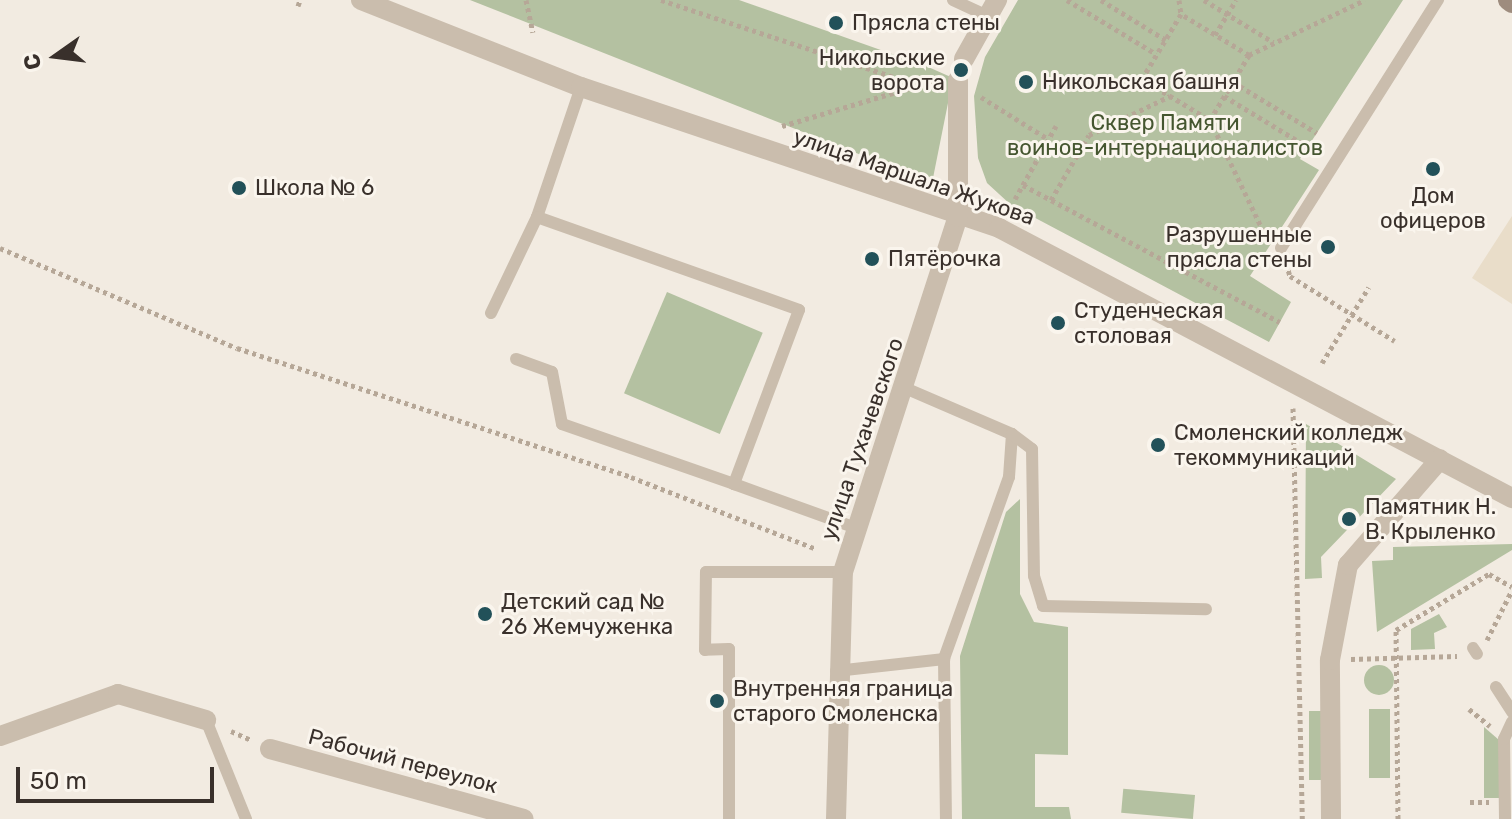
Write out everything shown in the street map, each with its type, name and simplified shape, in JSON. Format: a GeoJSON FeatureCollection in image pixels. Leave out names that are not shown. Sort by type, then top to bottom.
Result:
{"type":"FeatureCollection","features":[{"type":"Feature","properties":{"kind":"street","name":"улица Маршала Жукова"},"geometry":{"type":"LineString","coordinates":[[361,0],[581,87],[1038,246],[1512,498]]}},
{"type":"Feature","properties":{"kind":"street"},"geometry":{"type":"LineString","coordinates":[[964,59],[992,8]]}},
{"type":"Feature","properties":{"kind":"street","name":"улица Тухачевского"},"geometry":{"type":"LineString","coordinates":[[836,819],[836,672],[843,572],[958,217],[958,80]]}},
{"type":"Feature","properties":{"kind":"street"},"geometry":{"type":"LineString","coordinates":[[1331,819],[1330,660],[1348,565],[1440,459]]}},
{"type":"Feature","properties":{"kind":"street"},"geometry":{"type":"LineString","coordinates":[[0,736],[118,694],[206,720]]}},
{"type":"Feature","properties":{"kind":"street","name":"Рабочий переулок"},"geometry":{"type":"LineString","coordinates":[[270,749],[524,819]]}},
{"type":"Feature","properties":{"kind":"lane"},"geometry":{"type":"LineString","coordinates":[[953,0],[992,8]]}},
{"type":"Feature","properties":{"kind":"lane"},"geometry":{"type":"LineString","coordinates":[[1281,248],[1438,0]]}},
{"type":"Feature","properties":{"kind":"lane"},"geometry":{"type":"LineString","coordinates":[[491,313],[537,217],[581,87]]}},
{"type":"Feature","properties":{"kind":"lane"},"geometry":{"type":"LineString","coordinates":[[537,217],[799,310],[734,484]]}},
{"type":"Feature","properties":{"kind":"lane"},"geometry":{"type":"LineString","coordinates":[[516,359],[552,372],[562,424],[856,528]]}},
{"type":"Feature","properties":{"kind":"lane"},"geometry":{"type":"LineString","coordinates":[[905,388],[1012,434],[1032,449],[1034,576],[1043,606],[1206,609]]}},
{"type":"Feature","properties":{"kind":"lane"},"geometry":{"type":"LineString","coordinates":[[946,819],[944,659],[1009,477],[1012,434]]}},
{"type":"Feature","properties":{"kind":"lane"},"geometry":{"type":"LineString","coordinates":[[729,819],[729,649],[705,650],[706,572],[843,572]]}},
{"type":"Feature","properties":{"kind":"lane"},"geometry":{"type":"LineString","coordinates":[[836,672],[944,659]]}},
{"type":"Feature","properties":{"kind":"lane"},"geometry":{"type":"LineString","coordinates":[[1496,687],[1512,712]]}},
{"type":"Feature","properties":{"kind":"lane"},"geometry":{"type":"LineString","coordinates":[[206,720],[246,819]]}},
{"type":"Feature","properties":{"kind":"lane"},"geometry":{"type":"LineString","coordinates":[[1505,819],[1504,739],[1512,722]]}},
{"type":"Feature","properties":{"kind":"path"},"geometry":{"type":"LineString","coordinates":[[526,0],[533,32]]}},
{"type":"Feature","properties":{"kind":"path"},"geometry":{"type":"LineString","coordinates":[[661,0],[918,85]]}},
{"type":"Feature","properties":{"kind":"path"},"geometry":{"type":"LineString","coordinates":[[1067,0],[1156,54]]}},
{"type":"Feature","properties":{"kind":"path"},"geometry":{"type":"LineString","coordinates":[[1101,0],[1166,40]]}},
{"type":"Feature","properties":{"kind":"path"},"geometry":{"type":"LineString","coordinates":[[1179,0],[1181,14],[1142,79],[1210,120],[1259,232],[1281,248]]}},
{"type":"Feature","properties":{"kind":"path"},"geometry":{"type":"LineString","coordinates":[[1204,0],[1274,43]]}},
{"type":"Feature","properties":{"kind":"path"},"geometry":{"type":"LineString","coordinates":[[1215,35],[1236,0]]}},
{"type":"Feature","properties":{"kind":"path"},"geometry":{"type":"LineString","coordinates":[[1210,120],[1249,55],[1365,0]]}},
{"type":"Feature","properties":{"kind":"path"},"geometry":{"type":"LineString","coordinates":[[1181,14],[1249,55]]}},
{"type":"Feature","properties":{"kind":"path"},"geometry":{"type":"LineString","coordinates":[[782,126],[936,80]]}},
{"type":"Feature","properties":{"kind":"path"},"geometry":{"type":"LineString","coordinates":[[1233,82],[1317,133]]}},
{"type":"Feature","properties":{"kind":"path"},"geometry":{"type":"LineString","coordinates":[[1051,200],[1089,135],[1170,96]]}},
{"type":"Feature","properties":{"kind":"path"},"geometry":{"type":"LineString","coordinates":[[1224,96],[1308,147]]}},
{"type":"Feature","properties":{"kind":"path"},"geometry":{"type":"LineString","coordinates":[[981,97],[1048,139]]}},
{"type":"Feature","properties":{"kind":"path"},"geometry":{"type":"LineString","coordinates":[[1015,199],[1056,126]]}},
{"type":"Feature","properties":{"kind":"path"},"geometry":{"type":"LineString","coordinates":[[1023,185],[1280,322]]}},
{"type":"Feature","properties":{"kind":"path"},"geometry":{"type":"LineString","coordinates":[[0,248],[237,348],[631,477],[817,549]]}},
{"type":"Feature","properties":{"kind":"path"},"geometry":{"type":"LineString","coordinates":[[1301,283],[1395,341]]}},
{"type":"Feature","properties":{"kind":"path"},"geometry":{"type":"LineString","coordinates":[[1322,363],[1369,287]]}},
{"type":"Feature","properties":{"kind":"path"},"geometry":{"type":"LineString","coordinates":[[1293,406],[1302,819]]}},
{"type":"Feature","properties":{"kind":"path"},"geometry":{"type":"LineString","coordinates":[[1298,660],[1330,660],[1396,658],[1460,656],[1475,651],[1487,640],[1512,588],[1489,574],[1396,630],[1396,658],[1398,819]]}},
{"type":"Feature","properties":{"kind":"path"},"geometry":{"type":"LineString","coordinates":[[1397,701],[1408,702]]}},
{"type":"Feature","properties":{"kind":"path"},"geometry":{"type":"LineString","coordinates":[[1469,709],[1504,739]]}},
{"type":"Feature","properties":{"kind":"path"},"geometry":{"type":"LineString","coordinates":[[206,720],[270,749]]}},
{"type":"Feature","properties":{"kind":"path"},"geometry":{"type":"LineString","coordinates":[[1398,795],[1409,795]]}},
{"type":"Feature","properties":{"kind":"green space"},"geometry":{"type":"Polygon","coordinates":[[[470,0],[739,0],[926,66],[953,78],[932,183],[470,0]]]}},
{"type":"Feature","properties":{"kind":"green space","name":"Cквер Памяти воинов-интернационалистов"},"geometry":{"type":"Polygon","coordinates":[[[1018,0],[1403,0],[1300,159],[1319,170],[1250,276],[1291,302],[1269,342],[1011,205],[987,183],[978,158],[974,96],[985,57],[1018,0]]]}},
{"type":"Feature","properties":{"kind":"green space"},"geometry":{"type":"Polygon","coordinates":[[[667,292],[763,333],[720,434],[624,393],[667,292]]]}},
{"type":"Feature","properties":{"kind":"green space"},"geometry":{"type":"Polygon","coordinates":[[[1306,424],[1396,479],[1321,557],[1322,578],[1305,579],[1306,424]]]}},
{"type":"Feature","properties":{"kind":"green space"},"geometry":{"type":"Polygon","coordinates":[[[1020,499],[1020,594],[1034,622],[1068,627],[1068,755],[1035,754],[1035,807],[1069,807],[1071,819],[962,819],[960,656],[1006,512],[1020,499]]]}},
{"type":"Feature","properties":{"kind":"green space"},"geometry":{"type":"Polygon","coordinates":[[[1512,544],[1512,550],[1377,632],[1372,561],[1393,560],[1393,547],[1512,544]]]}},
{"type":"Feature","properties":{"kind":"green space"},"geometry":{"type":"Polygon","coordinates":[[[1439,614],[1447,627],[1434,633],[1435,649],[1411,650],[1411,629],[1439,614]]]}},
{"type":"Feature","properties":{"kind":"green space"},"geometry":{"type":"Polygon","coordinates":[[[1379,665],[1390,669],[1394,680],[1390,691],[1379,695],[1368,691],[1364,680],[1368,669],[1379,665]]]}},
{"type":"Feature","properties":{"kind":"green space"},"geometry":{"type":"Polygon","coordinates":[[[1369,709],[1390,709],[1390,778],[1369,778],[1369,709]]]}},
{"type":"Feature","properties":{"kind":"green space"},"geometry":{"type":"Polygon","coordinates":[[[1309,711],[1331,711],[1331,780],[1309,780],[1309,711]]]}},
{"type":"Feature","properties":{"kind":"green space"},"geometry":{"type":"Polygon","coordinates":[[[1484,727],[1499,740],[1499,798],[1484,798],[1484,727]]]}},
{"type":"Feature","properties":{"kind":"green space"},"geometry":{"type":"Polygon","coordinates":[[[1123,789],[1195,795],[1193,819],[1121,813],[1123,789]]]}},
{"type":"Feature","properties":{"kind":"shaded area"},"geometry":{"type":"Polygon","coordinates":[[[1512,216],[1512,304],[1472,278],[1512,216]]]}},
{"type":"Feature","properties":{"kind":"place","name":"Прясла стены"},"geometry":{"type":"Point","coordinates":[836,23]}},
{"type":"Feature","properties":{"kind":"place","name":"Никольские ворота"},"geometry":{"type":"Point","coordinates":[961,70]}},
{"type":"Feature","properties":{"kind":"place","name":"Никольская башня"},"geometry":{"type":"Point","coordinates":[1026,82]}},
{"type":"Feature","properties":{"kind":"place","name":"Дом офицеров"},"geometry":{"type":"Point","coordinates":[1433,169]}},
{"type":"Feature","properties":{"kind":"place","name":"Школа № 6"},"geometry":{"type":"Point","coordinates":[239,188]}},
{"type":"Feature","properties":{"kind":"place","name":"Разрушенные прясла стены"},"geometry":{"type":"Point","coordinates":[1328,247]}},
{"type":"Feature","properties":{"kind":"place","name":"Пятёрочка"},"geometry":{"type":"Point","coordinates":[872,259]}},
{"type":"Feature","properties":{"kind":"place","name":"Студенческая столовая"},"geometry":{"type":"Point","coordinates":[1058,323]}},
{"type":"Feature","properties":{"kind":"place","name":"Смоленский колледж текоммуникаций"},"geometry":{"type":"Point","coordinates":[1158,445]}},
{"type":"Feature","properties":{"kind":"place","name":"Памятник Н. В. Крыленко"},"geometry":{"type":"Point","coordinates":[1349,519]}},
{"type":"Feature","properties":{"kind":"place","name":"Детский сад № 26 Жемчуженка"},"geometry":{"type":"Point","coordinates":[485,614]}},
{"type":"Feature","properties":{"kind":"place","name":"Внутренняя граница старого Смоленска"},"geometry":{"type":"Point","coordinates":[717,701]}}]}
